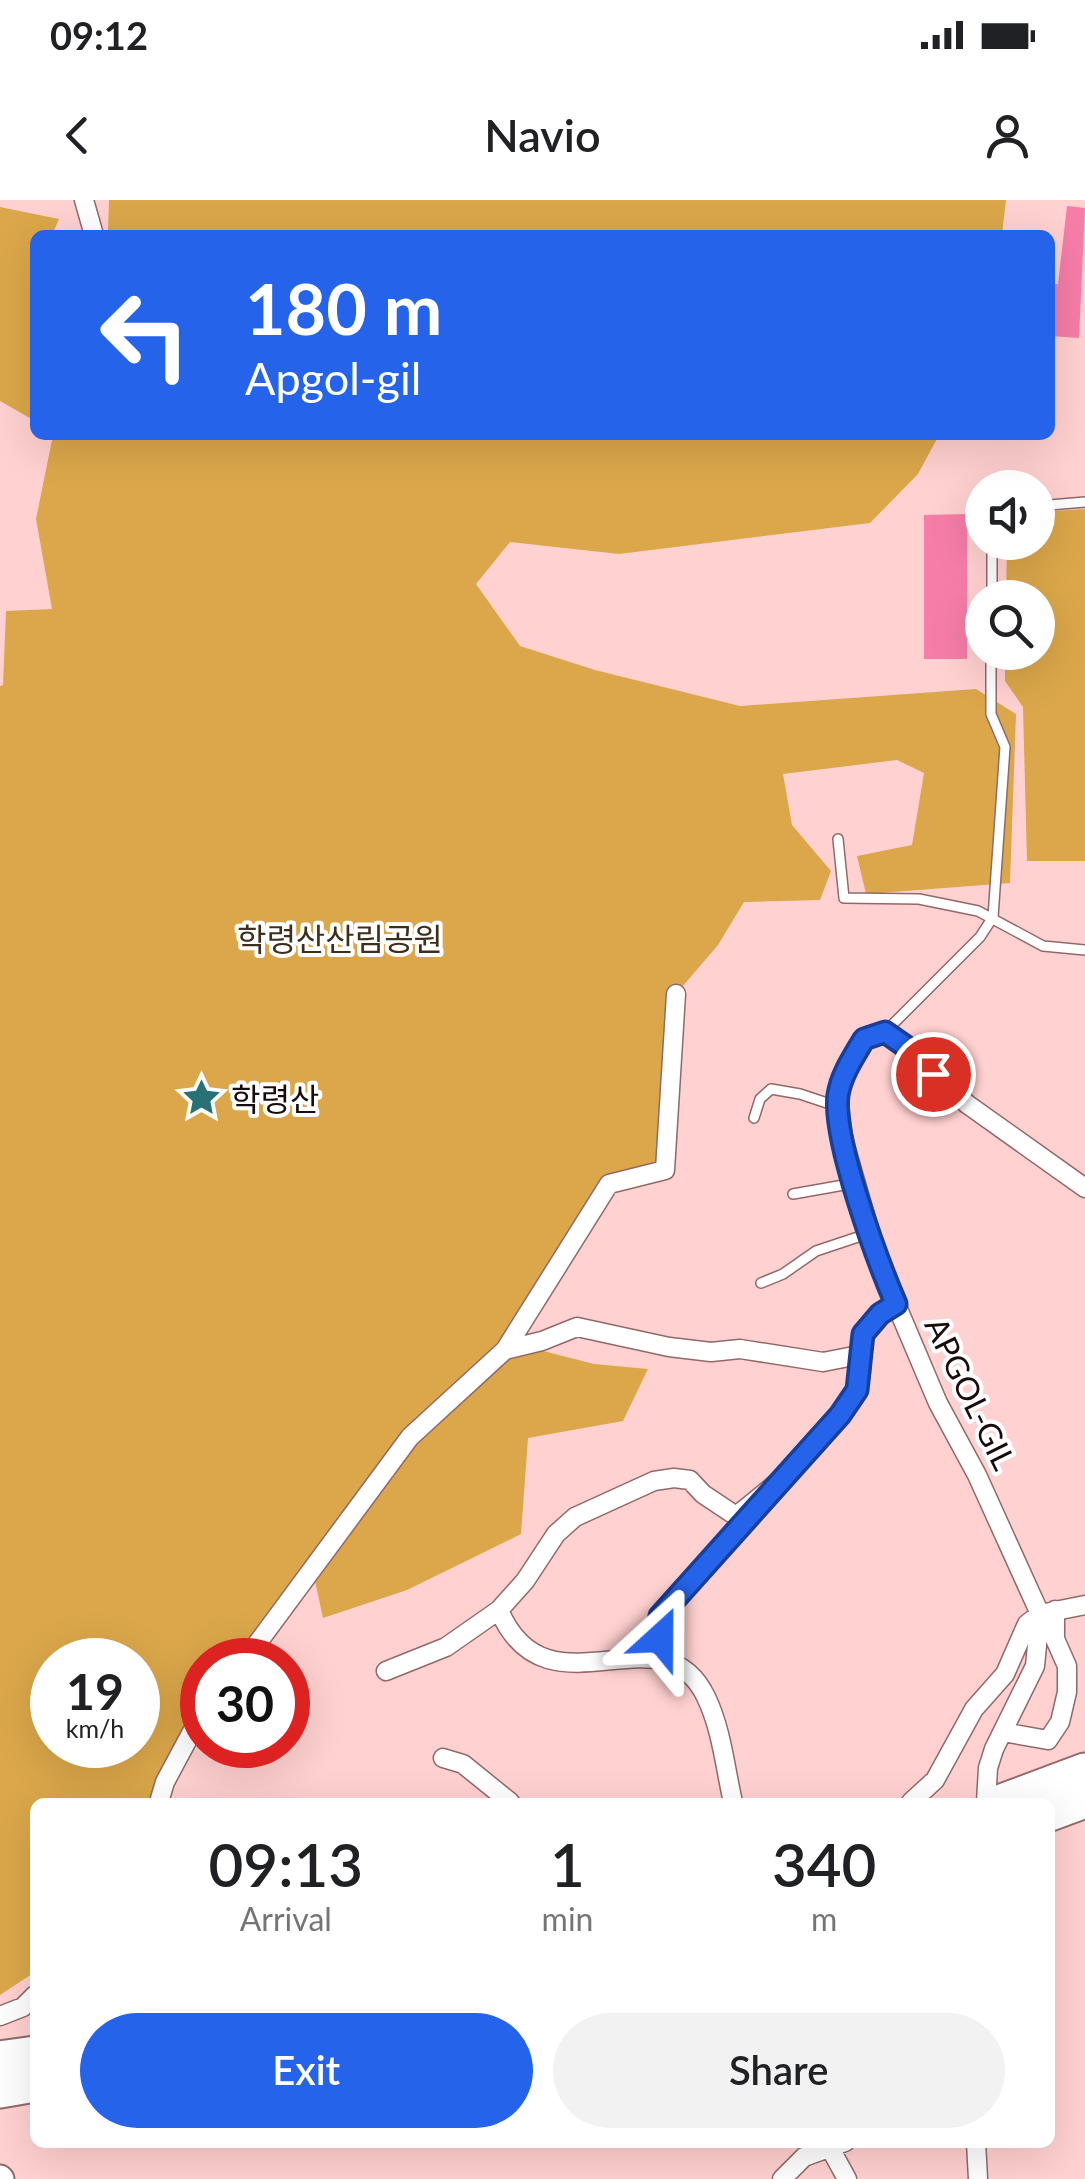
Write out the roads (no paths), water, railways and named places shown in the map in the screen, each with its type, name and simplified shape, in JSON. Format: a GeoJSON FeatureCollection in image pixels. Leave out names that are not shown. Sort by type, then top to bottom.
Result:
{"type":"FeatureCollection","features":[{"type":"Feature","properties":{"kind":"highway"},"geometry":{"type":"LineString","coordinates":[[1040,1798],[1068,1795]]}},
{"type":"Feature","properties":{"kind":"highway"},"geometry":{"type":"LineString","coordinates":[[0,2058],[30,2055]]}},
{"type":"Feature","properties":{"kind":"highway"},"geometry":{"type":"LineString","coordinates":[[0,2090],[30,2085]]}},
{"type":"Feature","properties":{"kind":"street"},"geometry":{"type":"LineString","coordinates":[[84,200],[93,230]]}},
{"type":"Feature","properties":{"kind":"street"},"geometry":{"type":"LineString","coordinates":[[260,1638],[410,1437],[505,1350],[609,1184],[665,1170],[676,994]]}},
{"type":"Feature","properties":{"kind":"street"},"geometry":{"type":"LineString","coordinates":[[885,1032],[967,1104],[1085,1188]]}},
{"type":"Feature","properties":{"kind":"street","name":"APGOL-GIL"},"geometry":{"type":"LineString","coordinates":[[885,1032],[864,1039],[838,1097],[842,1139],[854,1183],[896,1304],[938,1404],[1048,1612],[1035,1666],[988,1768],[986,1798]]}},
{"type":"Feature","properties":{"kind":"street"},"geometry":{"type":"LineString","coordinates":[[660,1659],[660,1616],[816,1446],[857,1390],[863,1334],[880,1314],[896,1304]]}},
{"type":"Feature","properties":{"kind":"street"},"geometry":{"type":"LineString","coordinates":[[505,1350],[577,1327],[710,1352],[740,1350],[823,1362],[859,1355]]}},
{"type":"Feature","properties":{"kind":"street"},"geometry":{"type":"LineString","coordinates":[[386,1670],[446,1647],[499,1610],[525,1581],[556,1534],[575,1517],[654,1481],[674,1478],[690,1480],[703,1494],[736,1516],[776,1486]]}},
{"type":"Feature","properties":{"kind":"street"},"geometry":{"type":"LineString","coordinates":[[916,1798],[935,1780],[974,1709],[1005,1674],[1027,1624],[1048,1612],[1085,1605]]}},
{"type":"Feature","properties":{"kind":"street"},"geometry":{"type":"LineString","coordinates":[[499,1610],[505,1625],[524,1649],[540,1658],[566,1663],[616,1662],[649,1655],[672,1664],[694,1680],[706,1696],[732,1798]]}},
{"type":"Feature","properties":{"kind":"street"},"geometry":{"type":"LineString","coordinates":[[1002,1732],[1048,1740],[1060,1722],[1068,1692],[1067,1666],[1048,1612]]}},
{"type":"Feature","properties":{"kind":"street"},"geometry":{"type":"LineString","coordinates":[[160,1798],[180,1753]]}},
{"type":"Feature","properties":{"kind":"street"},"geometry":{"type":"LineString","coordinates":[[443,1758],[463,1764],[505,1798]]}},
{"type":"Feature","properties":{"kind":"street"},"geometry":{"type":"LineString","coordinates":[[0,2016],[30,2001]]}},
{"type":"Feature","properties":{"kind":"street"},"geometry":{"type":"LineString","coordinates":[[782,2179],[804,2157],[829,2148]]}},
{"type":"Feature","properties":{"kind":"street"},"geometry":{"type":"LineString","coordinates":[[838,2148],[848,2179]]}},
{"type":"Feature","properties":{"kind":"street"},"geometry":{"type":"LineString","coordinates":[[976,2148],[978,2179]]}},
{"type":"Feature","properties":{"kind":"lane"},"geometry":{"type":"LineString","coordinates":[[1055,505],[1085,502]]}},
{"type":"Feature","properties":{"kind":"lane"},"geometry":{"type":"LineString","coordinates":[[885,1032],[980,938],[992,917],[1004,747],[991,714],[991,670]]}},
{"type":"Feature","properties":{"kind":"lane"},"geometry":{"type":"LineString","coordinates":[[838,840],[844,898],[919,899],[978,911],[1043,946],[1085,950]]}},
{"type":"Feature","properties":{"kind":"lane"},"geometry":{"type":"LineString","coordinates":[[754,1118],[760,1099],[771,1090],[800,1094],[839,1107]]}},
{"type":"Feature","properties":{"kind":"lane"},"geometry":{"type":"LineString","coordinates":[[793,1194],[854,1183]]}},
{"type":"Feature","properties":{"kind":"lane"},"geometry":{"type":"LineString","coordinates":[[761,1283],[783,1274],[816,1251],[870,1233]]}},
{"type":"Feature","properties":{"kind":"place","name":"학령산"},"geometry":{"type":"Point","coordinates":[201,1098]}},
{"type":"Feature","properties":{"kind":"park label","name":"학령산산림공원"},"geometry":{"type":"Point","coordinates":[340,938]}}]}
